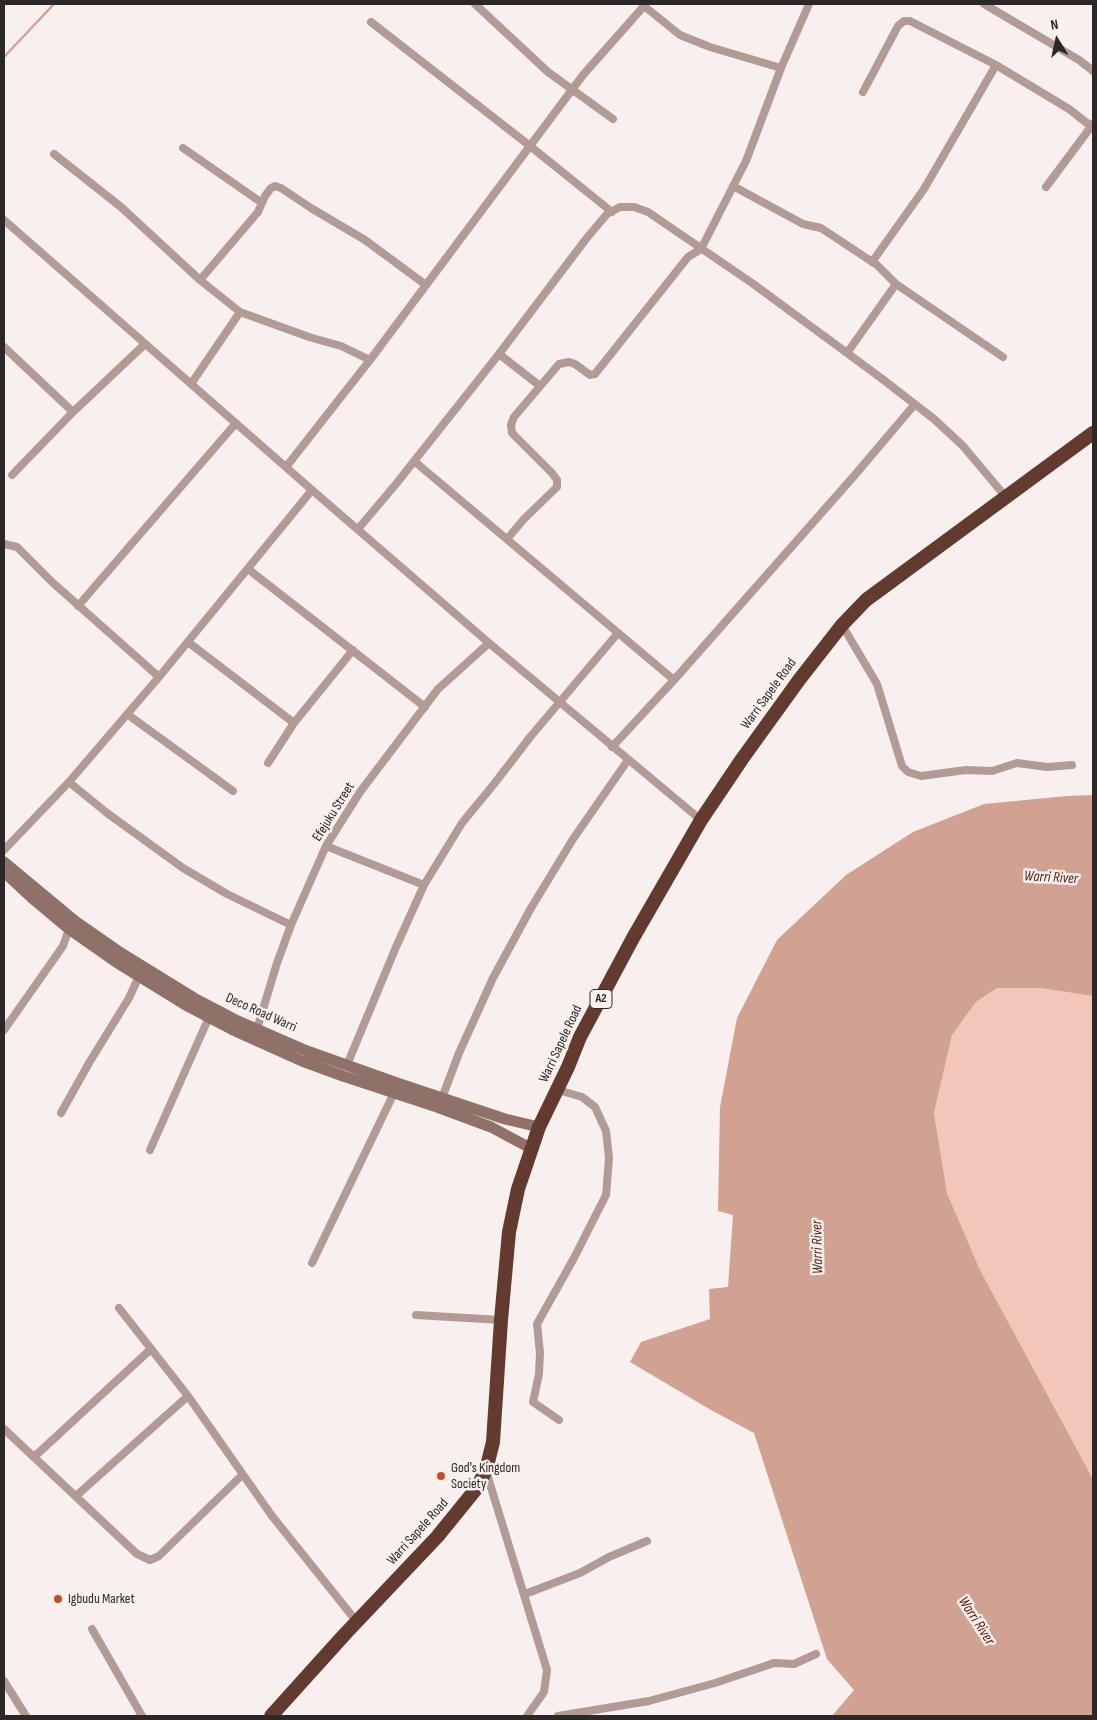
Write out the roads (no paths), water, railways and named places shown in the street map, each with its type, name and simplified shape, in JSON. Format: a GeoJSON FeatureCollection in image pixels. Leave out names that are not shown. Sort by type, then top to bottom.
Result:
{"type":"FeatureCollection","features":[{"type":"Feature","properties":{"kind":"highway","name":"Warri Sapele Road"},"geometry":{"type":"LineString","coordinates":[[271,1716],[437,1536],[476,1489],[486,1470],[493,1442],[509,1232],[518,1189],[539,1127],[558,1090],[589,1020],[633,938],[701,820],[742,759],[842,625],[866,600],[1093,433]]}},
{"type":"Feature","properties":{"kind":"main road","name":"Deco Road Warri"},"geometry":{"type":"LineString","coordinates":[[4,862],[75,921],[194,998],[211,1013],[302,1061],[491,1127],[532,1149]]}},
{"type":"Feature","properties":{"kind":"main road","name":"Deco Road Warri"},"geometry":{"type":"LineString","coordinates":[[4,872],[70,929],[189,1007],[257,1028],[307,1050],[442,1098],[505,1119],[539,1127]]}},
{"type":"Feature","properties":{"kind":"street"},"geometry":{"type":"LineString","coordinates":[[475,4],[548,72],[613,119]]}},
{"type":"Feature","properties":{"kind":"street"},"geometry":{"type":"LineString","coordinates":[[507,540],[524,519],[557,487],[557,480],[552,473],[512,433],[511,425],[514,417],[559,364],[569,362],[590,375],[595,374],[688,257],[700,249],[746,161],[781,68],[809,4]]}},
{"type":"Feature","properties":{"kind":"street"},"geometry":{"type":"LineString","coordinates":[[984,4],[1078,60],[1093,71]]}},
{"type":"Feature","properties":{"kind":"street"},"geometry":{"type":"LineString","coordinates":[[286,467],[370,360],[583,75],[644,5],[680,35],[710,47],[781,68]]}},
{"type":"Feature","properties":{"kind":"street"},"geometry":{"type":"LineString","coordinates":[[863,92],[898,26],[904,21],[910,21],[996,65],[1069,109],[1092,126],[1046,187]]}},
{"type":"Feature","properties":{"kind":"street"},"geometry":{"type":"LineString","coordinates":[[371,22],[612,212]]}},
{"type":"Feature","properties":{"kind":"street"},"geometry":{"type":"LineString","coordinates":[[872,262],[924,189],[996,65]]}},
{"type":"Feature","properties":{"kind":"street"},"geometry":{"type":"LineString","coordinates":[[182,148],[262,203]]}},
{"type":"Feature","properties":{"kind":"street"},"geometry":{"type":"LineString","coordinates":[[54,154],[121,207],[200,280],[240,312],[309,337],[341,346],[370,360]]}},
{"type":"Feature","properties":{"kind":"street"},"geometry":{"type":"LineString","coordinates":[[200,280],[258,212],[262,203],[275,186],[365,240],[426,285]]}},
{"type":"Feature","properties":{"kind":"street"},"geometry":{"type":"LineString","coordinates":[[733,186],[803,224],[821,228],[872,262],[896,284],[1004,357]]}},
{"type":"Feature","properties":{"kind":"street"},"geometry":{"type":"LineString","coordinates":[[358,529],[499,354],[607,214],[620,207],[634,207],[648,212],[752,283],[847,353],[934,419],[963,446],[1006,496]]}},
{"type":"Feature","properties":{"kind":"street"},"geometry":{"type":"LineString","coordinates":[[4,220],[489,643],[701,820]]}},
{"type":"Feature","properties":{"kind":"street"},"geometry":{"type":"LineString","coordinates":[[847,353],[896,284]]}},
{"type":"Feature","properties":{"kind":"street"},"geometry":{"type":"LineString","coordinates":[[191,384],[240,312]]}},
{"type":"Feature","properties":{"kind":"street"},"geometry":{"type":"LineString","coordinates":[[12,475],[145,344]]}},
{"type":"Feature","properties":{"kind":"street"},"geometry":{"type":"LineString","coordinates":[[4,348],[74,412]]}},
{"type":"Feature","properties":{"kind":"street"},"geometry":{"type":"LineString","coordinates":[[499,354],[540,386]]}},
{"type":"Feature","properties":{"kind":"street"},"geometry":{"type":"LineString","coordinates":[[612,747],[674,680],[915,404]]}},
{"type":"Feature","properties":{"kind":"street"},"geometry":{"type":"LineString","coordinates":[[78,606],[236,423]]}},
{"type":"Feature","properties":{"kind":"street"},"geometry":{"type":"LineString","coordinates":[[414,461],[674,680]]}},
{"type":"Feature","properties":{"kind":"street"},"geometry":{"type":"LineString","coordinates":[[4,850],[69,782],[159,677],[312,490]]}},
{"type":"Feature","properties":{"kind":"street"},"geometry":{"type":"LineString","coordinates":[[4,544],[16,547],[78,606],[159,677]]}},
{"type":"Feature","properties":{"kind":"street"},"geometry":{"type":"LineString","coordinates":[[248,569],[425,707]]}},
{"type":"Feature","properties":{"kind":"street"},"geometry":{"type":"LineString","coordinates":[[842,625],[877,684],[902,766],[908,772],[922,776],[966,770],[992,770],[1017,763],[1047,767],[1072,765]]}},
{"type":"Feature","properties":{"kind":"street"},"geometry":{"type":"LineString","coordinates":[[347,1065],[424,885],[462,823],[531,736],[618,633]]}},
{"type":"Feature","properties":{"kind":"street"},"geometry":{"type":"LineString","coordinates":[[188,642],[294,723]]}},
{"type":"Feature","properties":{"kind":"street","name":"Efejuku Street"},"geometry":{"type":"LineString","coordinates":[[257,1028],[276,963],[326,846],[360,792],[438,689],[489,643]]}},
{"type":"Feature","properties":{"kind":"street"},"geometry":{"type":"LineString","coordinates":[[268,763],[294,723],[352,650]]}},
{"type":"Feature","properties":{"kind":"street"},"geometry":{"type":"LineString","coordinates":[[126,714],[233,791]]}},
{"type":"Feature","properties":{"kind":"street"},"geometry":{"type":"LineString","coordinates":[[442,1098],[459,1053],[493,978],[531,908],[573,839],[628,760]]}},
{"type":"Feature","properties":{"kind":"street"},"geometry":{"type":"LineString","coordinates":[[69,782],[107,813],[183,868],[227,894],[291,925]]}},
{"type":"Feature","properties":{"kind":"street"},"geometry":{"type":"LineString","coordinates":[[326,846],[424,885]]}},
{"type":"Feature","properties":{"kind":"street"},"geometry":{"type":"LineString","coordinates":[[4,1030],[63,946],[70,929]]}},
{"type":"Feature","properties":{"kind":"street"},"geometry":{"type":"LineString","coordinates":[[61,1113],[129,998],[139,976]]}},
{"type":"Feature","properties":{"kind":"street"},"geometry":{"type":"LineString","coordinates":[[150,1150],[211,1013]]}},
{"type":"Feature","properties":{"kind":"street"},"geometry":{"type":"LineString","coordinates":[[558,1090],[582,1097],[595,1107],[606,1131],[610,1158],[606,1195],[537,1324],[540,1353],[539,1374],[533,1402],[559,1420]]}},
{"type":"Feature","properties":{"kind":"street"},"geometry":{"type":"LineString","coordinates":[[312,1263],[394,1093]]}},
{"type":"Feature","properties":{"kind":"street"},"geometry":{"type":"LineString","coordinates":[[119,1308],[188,1396],[272,1516],[357,1622]]}},
{"type":"Feature","properties":{"kind":"street"},"geometry":{"type":"LineString","coordinates":[[416,1315],[501,1320]]}},
{"type":"Feature","properties":{"kind":"street"},"geometry":{"type":"LineString","coordinates":[[34,1457],[151,1349]]}},
{"type":"Feature","properties":{"kind":"street"},"geometry":{"type":"LineString","coordinates":[[76,1496],[188,1396]]}},
{"type":"Feature","properties":{"kind":"street"},"geometry":{"type":"LineString","coordinates":[[4,1429],[137,1554],[150,1560],[159,1556],[242,1475]]}},
{"type":"Feature","properties":{"kind":"street"},"geometry":{"type":"LineString","coordinates":[[486,1470],[547,1670],[544,1692],[527,1716]]}},
{"type":"Feature","properties":{"kind":"street"},"geometry":{"type":"LineString","coordinates":[[525,1594],[580,1573],[609,1557],[647,1541]]}},
{"type":"Feature","properties":{"kind":"street"},"geometry":{"type":"LineString","coordinates":[[92,1629],[142,1716]]}},
{"type":"Feature","properties":{"kind":"street"},"geometry":{"type":"LineString","coordinates":[[558,1716],[648,1701],[715,1683],[774,1663],[794,1664],[816,1654]]}},
{"type":"Feature","properties":{"kind":"street"},"geometry":{"type":"LineString","coordinates":[[4,1681],[26,1716]]}},
{"type":"Feature","properties":{"kind":"water","name":"Warri River"},"geometry":{"type":"Polygon","coordinates":[[[1093,795],[1093,996],[1040,988],[997,988],[976,1002],[952,1035],[934,1113],[947,1193],[980,1270],[1093,1479],[1093,1716],[832,1716],[854,1690],[827,1659],[754,1433],[630,1362],[641,1342],[710,1319],[709,1289],[728,1287],[733,1215],[718,1211],[720,1107],[737,1018],[777,940],[846,875],[913,832],[984,804],[1093,795]]]}},
{"type":"Feature","properties":{"kind":"waterway"},"geometry":{"type":"LineString","coordinates":[[4,57],[54,4]]}},
{"type":"Feature","properties":{"kind":"place","name":"God's Kingdom Society"},"geometry":{"type":"Point","coordinates":[441,1476]}},
{"type":"Feature","properties":{"kind":"place","name":"Igbudu Market"},"geometry":{"type":"Point","coordinates":[58,1599]}}]}
